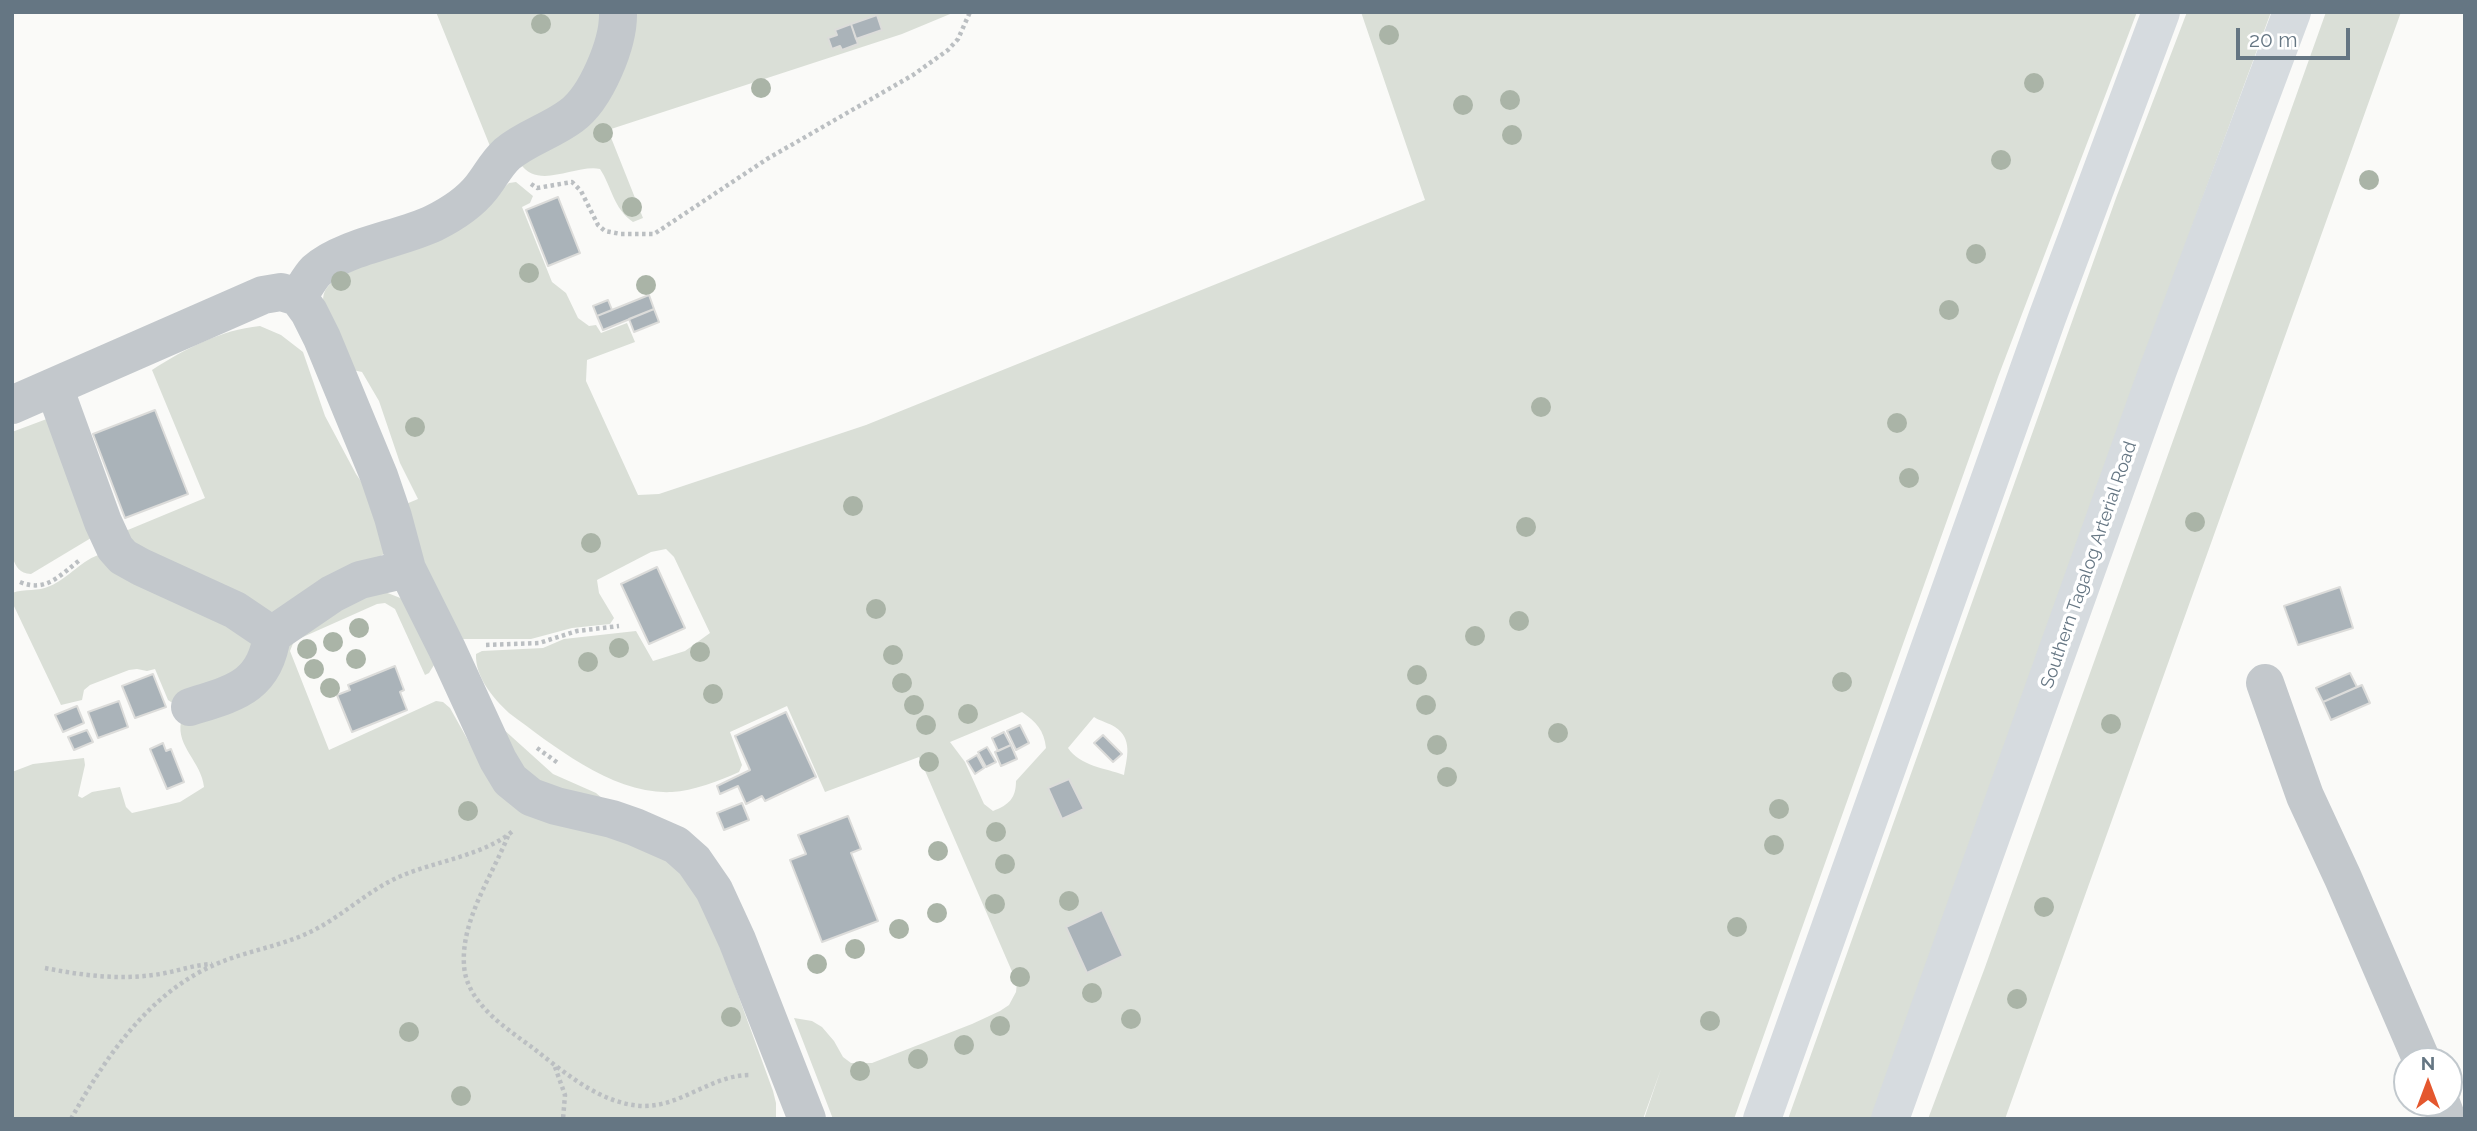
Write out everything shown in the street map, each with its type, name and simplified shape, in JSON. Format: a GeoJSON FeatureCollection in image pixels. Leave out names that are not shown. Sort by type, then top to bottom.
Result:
{"type":"FeatureCollection","features":[{"type":"Feature","properties":{"kind":"highway"},"geometry":{"type":"LineString","coordinates":[[1762,1119],[2051,306],[2161,12]]}},
{"type":"Feature","properties":{"kind":"highway","name":"Southern Tagalog Arterial Road"},"geometry":{"type":"LineString","coordinates":[[1890,1119],[2158,370],[2292,12]]}},
{"type":"Feature","properties":{"kind":"street"},"geometry":{"type":"LineString","coordinates":[[298,297],[316,271],[330,261],[408,234],[456,211],[483,186],[498,164],[516,147],[562,122],[582,106],[612,51],[619,23],[618,12]]}},
{"type":"Feature","properties":{"kind":"street"},"geometry":{"type":"LineString","coordinates":[[12,405],[263,295],[281,292],[298,297],[323,338],[379,476],[407,569],[510,780],[542,802],[612,819],[676,845],[694,861],[714,890],[737,940],[807,1119]]}},
{"type":"Feature","properties":{"kind":"street"},"geometry":{"type":"LineString","coordinates":[[54,387],[111,540],[123,557],[236,610],[272,635]]}},
{"type":"Feature","properties":{"kind":"street"},"geometry":{"type":"LineString","coordinates":[[190,706],[234,693],[255,680],[270,653],[272,635],[332,594],[360,580],[407,569]]}},
{"type":"Feature","properties":{"kind":"street"},"geometry":{"type":"LineString","coordinates":[[2265,683],[2308,805],[2417,1047]]}},
{"type":"Feature","properties":{"kind":"path"},"geometry":{"type":"LineString","coordinates":[[498,164],[537,188],[572,182],[582,191],[598,225],[605,231],[654,234],[767,159],[913,75],[948,50],[958,39],[970,12]]}},
{"type":"Feature","properties":{"kind":"path"},"geometry":{"type":"LineString","coordinates":[[20,582],[35,587],[49,583],[111,540]]}},
{"type":"Feature","properties":{"kind":"path"},"geometry":{"type":"LineString","coordinates":[[447,649],[539,643],[583,629],[619,626]]}},
{"type":"Feature","properties":{"kind":"path"},"geometry":{"type":"LineString","coordinates":[[71,1119],[109,1056],[141,1019],[181,984],[216,964],[312,931],[394,879],[495,844],[509,835],[542,802]]}},
{"type":"Feature","properties":{"kind":"path"},"geometry":{"type":"LineString","coordinates":[[509,835],[468,930],[464,967],[468,982],[486,1009],[502,1026],[608,1098],[640,1106],[672,1102],[716,1082],[737,1076],[755,1076],[785,1082],[792,1080]]}},
{"type":"Feature","properties":{"kind":"path"},"geometry":{"type":"LineString","coordinates":[[45,968],[69,973],[136,977],[157,975],[194,965],[216,964]]}},
{"type":"Feature","properties":{"kind":"path"},"geometry":{"type":"LineString","coordinates":[[553,1063],[561,1078],[565,1095],[563,1119]]}},
{"type":"Feature","properties":{"kind":"shaded area"},"geometry":{"type":"Polygon","coordinates":[[[436,12],[610,12],[577,96],[492,151],[436,12]]]}},
{"type":"Feature","properties":{"kind":"shaded area"},"geometry":{"type":"Polygon","coordinates":[[[627,12],[955,12],[902,34],[608,130],[643,218],[633,222],[617,204],[600,169],[590,168],[547,176],[528,171],[520,163],[627,12]]]}},
{"type":"Feature","properties":{"kind":"shaded area"},"geometry":{"type":"Polygon","coordinates":[[[1361,12],[2137,12],[1998,377],[1734,1119],[1644,1119],[1661,1069],[1643,1119],[833,1119],[794,1018],[812,1021],[822,1027],[843,1057],[851,1063],[872,1063],[1000,1011],[1009,1005],[1016,992],[1017,983],[919,757],[825,792],[787,706],[730,732],[742,765],[739,772],[689,790],[650,791],[628,786],[585,766],[509,713],[491,694],[478,671],[476,654],[482,651],[543,648],[564,639],[636,631],[653,661],[685,651],[710,633],[674,557],[666,549],[651,552],[597,580],[599,593],[614,618],[610,624],[572,628],[531,639],[463,639],[423,566],[406,504],[418,499],[400,463],[379,401],[362,372],[348,369],[323,301],[326,289],[335,280],[501,190],[509,183],[516,182],[533,196],[530,203],[522,207],[552,282],[566,293],[578,318],[589,326],[596,325],[601,333],[627,323],[635,342],[587,360],[586,381],[638,495],[659,494],[866,425],[1425,200],[1361,12]],[[1022,712],[950,742],[965,762],[984,804],[993,811],[1010,800],[1015,792],[1016,781],[1046,748],[1038,727],[1022,712]],[[1094,717],[1068,748],[1086,763],[1124,775],[1127,743],[1124,737],[1115,727],[1094,717]]]}},
{"type":"Feature","properties":{"kind":"shaded area"},"geometry":{"type":"Polygon","coordinates":[[[2187,12],[2271,12],[1871,1119],[1788,1119],[2116,198],[2187,12]]]}},
{"type":"Feature","properties":{"kind":"shaded area"},"geometry":{"type":"Polygon","coordinates":[[[2326,12],[2401,12],[2005,1119],[1928,1119],[1984,970],[2326,12]]]}},
{"type":"Feature","properties":{"kind":"shaded area"},"geometry":{"type":"Polygon","coordinates":[[[260,326],[281,335],[303,352],[325,416],[371,496],[390,550],[282,620],[158,565],[123,532],[205,498],[152,370],[203,342],[245,328],[260,326]]]}},
{"type":"Feature","properties":{"kind":"shaded area"},"geometry":{"type":"Polygon","coordinates":[[[52,417],[96,535],[31,574],[19,569],[12,557],[12,432],[52,417]]]}},
{"type":"Feature","properties":{"kind":"shaded area"},"geometry":{"type":"Polygon","coordinates":[[[102,554],[251,632],[258,660],[181,701],[168,700],[155,669],[137,669],[90,685],[84,690],[82,700],[61,705],[12,602],[12,593],[50,586],[88,560],[102,554]]]}},
{"type":"Feature","properties":{"kind":"shaded area"},"geometry":{"type":"Polygon","coordinates":[[[385,592],[403,599],[434,665],[425,675],[395,609],[385,603],[377,604],[294,641],[290,651],[329,750],[436,701],[443,702],[450,708],[474,751],[685,871],[720,945],[773,1091],[776,1117],[12,1119],[12,772],[33,764],[84,758],[78,796],[82,798],[92,792],[120,787],[126,807],[132,813],[180,802],[204,787],[199,770],[182,739],[181,722],[343,601],[385,592]]]}},
{"type":"Feature","properties":{"kind":"shaded area"},"geometry":{"type":"Polygon","coordinates":[[[502,728],[553,774],[596,793],[603,799],[542,792],[496,730],[502,728]]]}},
{"type":"Feature","properties":{"kind":"building"},"geometry":{"type":"Polygon","coordinates":[[[877,15],[882,30],[856,39],[851,24],[877,15]]]}},
{"type":"Feature","properties":{"kind":"building"},"geometry":{"type":"Polygon","coordinates":[[[851,24],[858,44],[842,50],[840,46],[832,49],[828,38],[837,35],[835,30],[851,24]]]}},
{"type":"Feature","properties":{"kind":"building"},"geometry":{"type":"Polygon","coordinates":[[[558,197],[580,253],[548,266],[526,210],[558,197]]]}},
{"type":"Feature","properties":{"kind":"building"},"geometry":{"type":"Polygon","coordinates":[[[649,295],[654,309],[603,330],[597,316],[649,295]]]}},
{"type":"Feature","properties":{"kind":"building"},"geometry":{"type":"Polygon","coordinates":[[[608,300],[612,310],[597,316],[593,306],[608,300]]]}},
{"type":"Feature","properties":{"kind":"building"},"geometry":{"type":"Polygon","coordinates":[[[654,309],[659,322],[634,332],[629,319],[654,309]]]}},
{"type":"Feature","properties":{"kind":"building"},"geometry":{"type":"Polygon","coordinates":[[[155,410],[188,494],[125,518],[93,434],[155,410]]]}},
{"type":"Feature","properties":{"kind":"building"},"geometry":{"type":"Polygon","coordinates":[[[657,567],[685,628],[649,644],[621,584],[657,567]]]}},
{"type":"Feature","properties":{"kind":"building"},"geometry":{"type":"Polygon","coordinates":[[[2340,587],[2353,628],[2298,645],[2284,606],[2340,587]]]}},
{"type":"Feature","properties":{"kind":"building"},"geometry":{"type":"Polygon","coordinates":[[[395,666],[404,690],[400,692],[407,710],[352,732],[337,695],[350,690],[348,685],[395,666]]]}},
{"type":"Feature","properties":{"kind":"building"},"geometry":{"type":"Polygon","coordinates":[[[2350,673],[2357,687],[2323,702],[2316,688],[2350,673]]]}},
{"type":"Feature","properties":{"kind":"building"},"geometry":{"type":"Polygon","coordinates":[[[153,674],[166,707],[135,718],[122,686],[153,674]]]}},
{"type":"Feature","properties":{"kind":"building"},"geometry":{"type":"Polygon","coordinates":[[[2362,685],[2370,703],[2331,720],[2323,702],[2362,685]]]}},
{"type":"Feature","properties":{"kind":"building"},"geometry":{"type":"Polygon","coordinates":[[[119,701],[128,727],[98,738],[88,712],[119,701]]]}},
{"type":"Feature","properties":{"kind":"building"},"geometry":{"type":"Polygon","coordinates":[[[77,706],[84,723],[63,732],[55,715],[77,706]]]}},
{"type":"Feature","properties":{"kind":"building"},"geometry":{"type":"Polygon","coordinates":[[[786,712],[816,777],[765,801],[762,796],[746,804],[738,786],[720,794],[717,786],[750,770],[735,736],[786,712]]]}},
{"type":"Feature","properties":{"kind":"building"},"geometry":{"type":"Polygon","coordinates":[[[1020,725],[1029,743],[1016,750],[1007,731],[1020,725]]]}},
{"type":"Feature","properties":{"kind":"building"},"geometry":{"type":"Polygon","coordinates":[[[87,730],[93,742],[74,750],[68,737],[87,730]]]}},
{"type":"Feature","properties":{"kind":"building"},"geometry":{"type":"Polygon","coordinates":[[[1004,732],[1011,745],[998,751],[992,738],[1004,732]]]}},
{"type":"Feature","properties":{"kind":"building"},"geometry":{"type":"Polygon","coordinates":[[[1103,735],[1122,754],[1113,762],[1094,743],[1103,735]]]}},
{"type":"Feature","properties":{"kind":"building"},"geometry":{"type":"Polygon","coordinates":[[[163,743],[166,751],[171,749],[184,782],[167,789],[150,749],[163,743]]]}},
{"type":"Feature","properties":{"kind":"building"},"geometry":{"type":"Polygon","coordinates":[[[1011,745],[1017,759],[1001,766],[995,752],[1011,745]]]}},
{"type":"Feature","properties":{"kind":"building"},"geometry":{"type":"Polygon","coordinates":[[[987,747],[996,762],[986,767],[978,752],[987,747]]]}},
{"type":"Feature","properties":{"kind":"building"},"geometry":{"type":"Polygon","coordinates":[[[977,755],[984,768],[975,774],[967,761],[977,755]]]}},
{"type":"Feature","properties":{"kind":"building"},"geometry":{"type":"Polygon","coordinates":[[[1069,779],[1084,809],[1062,819],[1048,788],[1069,779]]]}},
{"type":"Feature","properties":{"kind":"building"},"geometry":{"type":"Polygon","coordinates":[[[742,803],[749,820],[724,830],[717,813],[742,803]]]}},
{"type":"Feature","properties":{"kind":"building"},"geometry":{"type":"Polygon","coordinates":[[[848,816],[861,849],[851,853],[878,921],[822,942],[790,860],[806,854],[798,835],[848,816]]]}},
{"type":"Feature","properties":{"kind":"building"},"geometry":{"type":"Polygon","coordinates":[[[1102,910],[1123,956],[1087,973],[1066,927],[1102,910]]]}}]}
